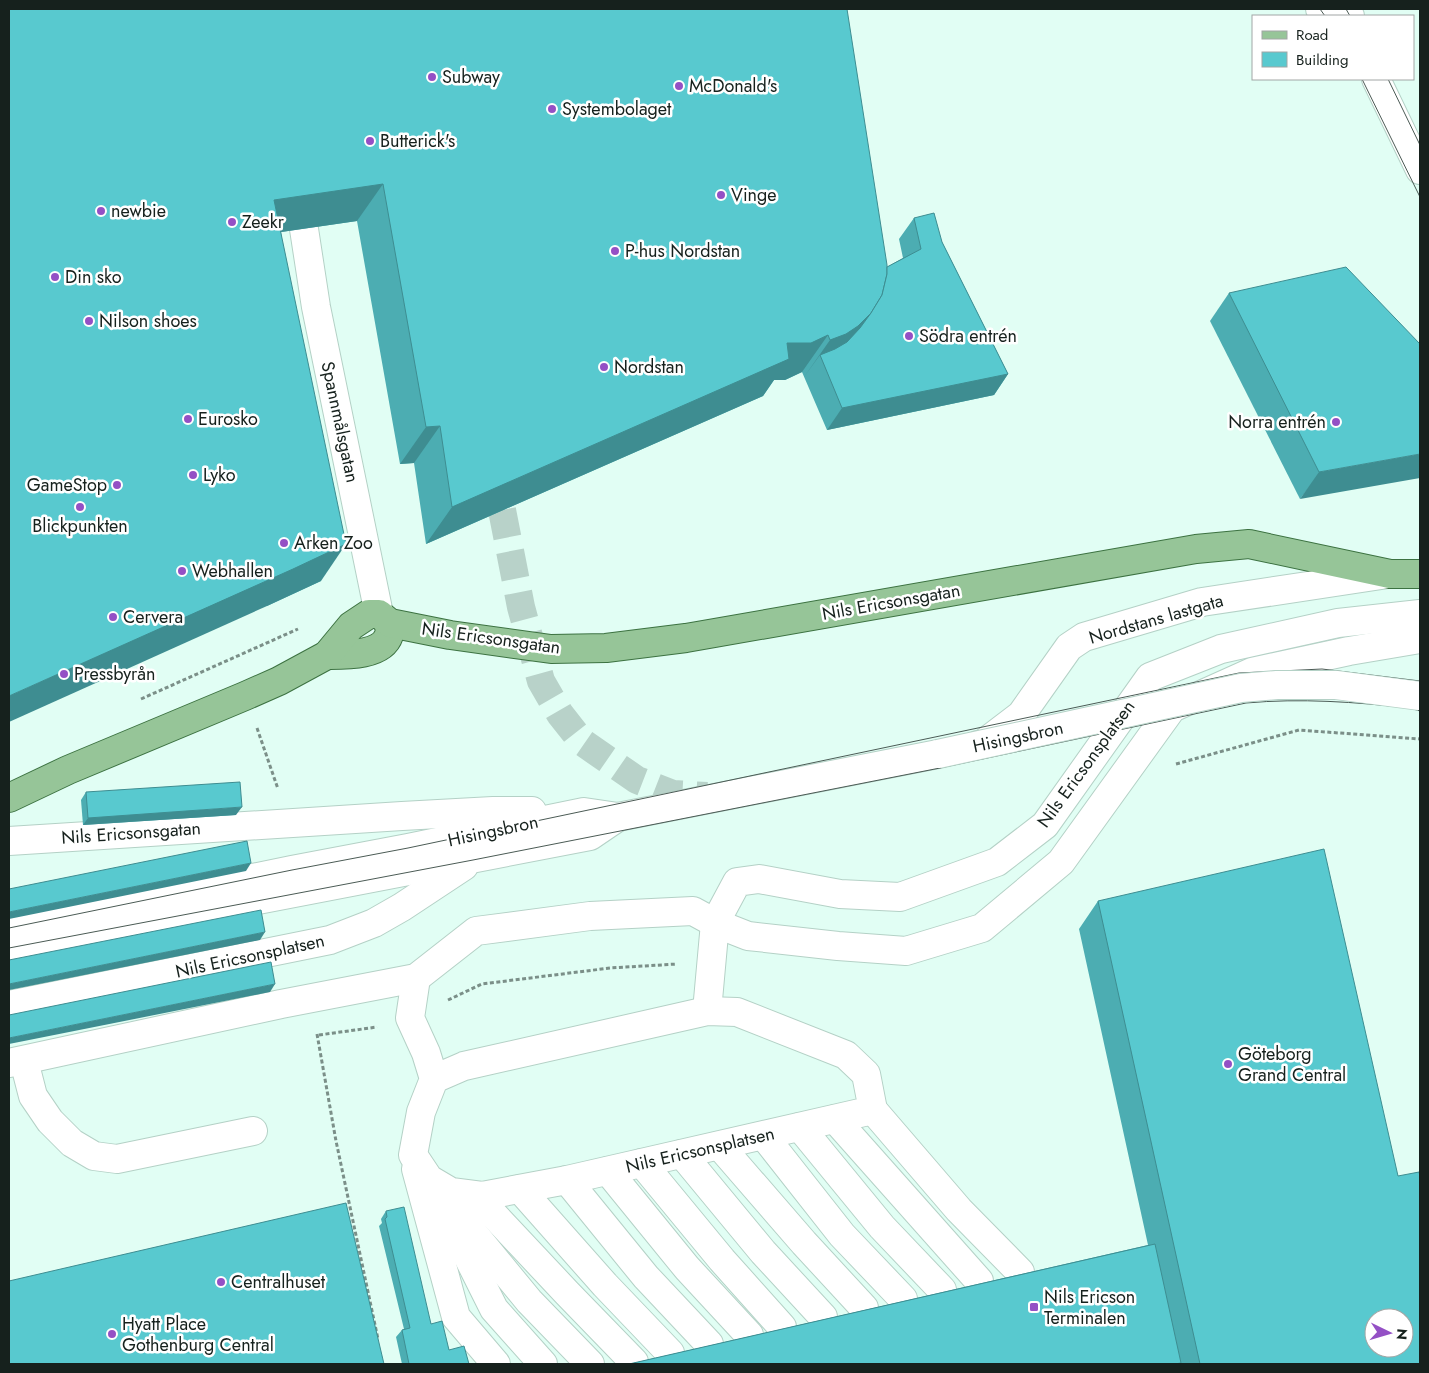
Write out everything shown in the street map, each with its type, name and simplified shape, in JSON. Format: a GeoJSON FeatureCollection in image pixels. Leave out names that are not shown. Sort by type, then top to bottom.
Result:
{"type":"FeatureCollection","features":[{"type":"Feature","properties":{"kind":"main road","name":"Nils Ericsonsgatan"},"geometry":{"type":"LineString","coordinates":[[385,619],[450,635],[551,649],[606,648],[686,638],[1196,549],[1249,544],[1390,574],[1420,574]]}},
{"type":"Feature","properties":{"kind":"main road"},"geometry":{"type":"LineString","coordinates":[[9,798],[68,770],[245,696],[327,655],[361,654],[381,645],[389,636],[385,619]]}},
{"type":"Feature","properties":{"kind":"street"},"geometry":{"type":"LineString","coordinates":[[1376,80],[1420,170]]}},
{"type":"Feature","properties":{"kind":"street","name":"Spannmålsgatan"},"geometry":{"type":"LineString","coordinates":[[304,229],[316,308],[385,619]]}},
{"type":"Feature","properties":{"kind":"street","name":"Nils Ericsonsgatan"},"geometry":{"type":"LineString","coordinates":[[1390,574],[1420,580]]}},
{"type":"Feature","properties":{"kind":"street","name":"Nordstans lastgata"},"geometry":{"type":"LineString","coordinates":[[937,753],[983,744],[1021,715],[1069,647],[1084,637],[1202,602],[1390,574]]}},
{"type":"Feature","properties":{"kind":"street","name":"Nils Ericsonsplatsen"},"geometry":{"type":"LineString","coordinates":[[707,1011],[715,923],[737,882],[760,879],[840,894],[900,897],[997,862],[1045,825],[1150,677],[1221,649],[1338,623],[1420,614]]}},
{"type":"Feature","properties":{"kind":"street"},"geometry":{"type":"LineString","coordinates":[[253,1131],[117,1159],[94,1156],[72,1143],[50,1121],[33,1096],[17,1062],[103,1042],[416,978],[476,931],[590,916],[693,911],[715,923],[748,936],[906,951],[982,928],[1062,862],[1172,708],[1252,672],[1349,651],[1420,639]]}},
{"type":"Feature","properties":{"kind":"street","name":"Hisingsbron"},"geometry":{"type":"LineString","coordinates":[[9,928],[584,812],[618,817],[937,753],[1240,688],[1277,684],[1336,685],[1420,696]]}},
{"type":"Feature","properties":{"kind":"street","name":"Nils Ericsonsgatan"},"geometry":{"type":"LineString","coordinates":[[9,841],[493,811],[584,812]]}},
{"type":"Feature","properties":{"kind":"street","name":"Hisingsbron"},"geometry":{"type":"LineString","coordinates":[[9,948],[590,836],[618,817]]}},
{"type":"Feature","properties":{"kind":"street","name":"Nils Ericsonsplatsen"},"geometry":{"type":"LineString","coordinates":[[9,1005],[330,940],[374,923],[473,860]]}},
{"type":"Feature","properties":{"kind":"street"},"geometry":{"type":"LineString","coordinates":[[416,978],[410,1018],[426,1053],[434,1079],[421,1112],[413,1155],[456,1317],[496,1364]]}},
{"type":"Feature","properties":{"kind":"street"},"geometry":{"type":"LineString","coordinates":[[434,1079],[464,1066],[707,1011],[737,1012],[846,1055],[866,1074],[873,1110],[959,1210],[1020,1272]]}},
{"type":"Feature","properties":{"kind":"street","name":"Nils Ericsonsplatsen"},"geometry":{"type":"LineString","coordinates":[[413,1155],[429,1179],[451,1192],[482,1196],[608,1171],[873,1110]]}},
{"type":"Feature","properties":{"kind":"street"},"geometry":{"type":"LineString","coordinates":[[835,1119],[979,1281]]}},
{"type":"Feature","properties":{"kind":"street"},"geometry":{"type":"LineString","coordinates":[[800,1127],[882,1226],[942,1290]]}},
{"type":"Feature","properties":{"kind":"street"},"geometry":{"type":"LineString","coordinates":[[764,1136],[842,1235],[902,1299]]}},
{"type":"Feature","properties":{"kind":"street"},"geometry":{"type":"LineString","coordinates":[[720,1146],[804,1243],[864,1308]]}},
{"type":"Feature","properties":{"kind":"street"},"geometry":{"type":"LineString","coordinates":[[682,1154],[763,1252],[823,1317]]}},
{"type":"Feature","properties":{"kind":"street"},"geometry":{"type":"LineString","coordinates":[[642,1163],[722,1260],[782,1327]]}},
{"type":"Feature","properties":{"kind":"street"},"geometry":{"type":"LineString","coordinates":[[608,1171],[687,1268],[750,1335]]}},
{"type":"Feature","properties":{"kind":"street"},"geometry":{"type":"LineString","coordinates":[[429,1179],[494,1309],[543,1364]]}},
{"type":"Feature","properties":{"kind":"street"},"geometry":{"type":"LineString","coordinates":[[429,1179],[529,1302],[590,1364]]}},
{"type":"Feature","properties":{"kind":"street"},"geometry":{"type":"LineString","coordinates":[[567,1180],[646,1276],[709,1344]]}},
{"type":"Feature","properties":{"kind":"street"},"geometry":{"type":"LineString","coordinates":[[520,1189],[604,1285],[670,1353]]}},
{"type":"Feature","properties":{"kind":"street"},"geometry":{"type":"LineString","coordinates":[[476,1196],[634,1362]]}},
{"type":"Feature","properties":{"kind":"path"},"geometry":{"type":"LineString","coordinates":[[133,703],[305,625]]}},
{"type":"Feature","properties":{"kind":"building","name":"Nordstan"},"geometry":{"type":"Polygon","coordinates":[[[9,9],[847,9],[887,265],[882,295],[871,313],[858,326],[846,334],[830,340],[828,335],[811,343],[787,343],[789,359],[452,507],[440,426],[426,427],[383,184],[274,200],[346,544],[9,696],[9,9]]]}},
{"type":"Feature","properties":{"kind":"building","name":"Södra entrén"},"geometry":{"type":"Polygon","coordinates":[[[934,213],[942,242],[1008,374],[842,408],[820,355],[847,342],[860,328],[882,295],[887,267],[921,249],[914,218],[934,213]]]}},
{"type":"Feature","properties":{"kind":"building","name":"Norra entrén"},"geometry":{"type":"Polygon","coordinates":[[[1346,267],[1420,344],[1420,454],[1319,472],[1229,293],[1346,267]]]}},
{"type":"Feature","properties":{"kind":"building"},"geometry":{"type":"Polygon","coordinates":[[[240,782],[242,807],[88,818],[86,792],[240,782]]]}},
{"type":"Feature","properties":{"kind":"building"},"geometry":{"type":"Polygon","coordinates":[[[247,841],[251,863],[9,912],[9,889],[247,841]]]}},
{"type":"Feature","properties":{"kind":"building","name":"Göteborg Grand Central"},"geometry":{"type":"Polygon","coordinates":[[[1324,849],[1398,1176],[1419,1172],[1420,1176],[1420,1364],[1200,1364],[1098,901],[1324,849]]]}},
{"type":"Feature","properties":{"kind":"building"},"geometry":{"type":"Polygon","coordinates":[[[261,910],[265,932],[9,984],[9,960],[261,910]]]}},
{"type":"Feature","properties":{"kind":"building"},"geometry":{"type":"Polygon","coordinates":[[[271,962],[275,984],[9,1038],[9,1015],[271,962]]]}},
{"type":"Feature","properties":{"kind":"building","name":"Centralhuset"},"geometry":{"type":"Polygon","coordinates":[[[346,1203],[384,1364],[9,1364],[9,1281],[346,1203]]]}},
{"type":"Feature","properties":{"kind":"building"},"geometry":{"type":"Polygon","coordinates":[[[404,1207],[431,1324],[442,1321],[449,1350],[464,1346],[469,1364],[409,1364],[402,1330],[410,1328],[385,1219],[387,1217],[386,1211],[404,1207]]]}},
{"type":"Feature","properties":{"kind":"building","name":"Nils Ericson Terminalen"},"geometry":{"type":"Polygon","coordinates":[[[1155,1244],[1181,1363],[629,1364],[1155,1244]]]}},
{"type":"Feature","properties":{"kind":"tunnel"},"geometry":{"type":"LineString","coordinates":[[502,510],[521,607],[541,681],[560,714],[582,742],[637,780],[673,794],[707,796]]}},
{"type":"Feature","properties":{"kind":"tram line"},"geometry":{"type":"LineString","coordinates":[[1320,9],[1324,15]]}},
{"type":"Feature","properties":{"kind":"tram line"},"geometry":{"type":"LineString","coordinates":[[1346,9],[1349,15]]}},
{"type":"Feature","properties":{"kind":"tram line"},"geometry":{"type":"LineString","coordinates":[[1362,80],[1420,197]]}},
{"type":"Feature","properties":{"kind":"tram line"},"geometry":{"type":"LineString","coordinates":[[1388,80],[1420,145]]}},
{"type":"Feature","properties":{"kind":"tram line"},"geometry":{"type":"LineString","coordinates":[[9,928],[408,848],[1239,673],[1322,669],[1420,681]]}},
{"type":"Feature","properties":{"kind":"tram line"},"geometry":{"type":"LineString","coordinates":[[9,948],[473,860],[940,768],[1246,703],[1328,701],[1410,708],[1420,711]]}},
{"type":"Feature","properties":{"kind":"place","name":"Subway"},"geometry":{"type":"Point","coordinates":[432,77]}},
{"type":"Feature","properties":{"kind":"place","name":"McDonald's"},"geometry":{"type":"Point","coordinates":[679,86]}},
{"type":"Feature","properties":{"kind":"place","name":"Systembolaget"},"geometry":{"type":"Point","coordinates":[552,109]}},
{"type":"Feature","properties":{"kind":"place","name":"Butterick's"},"geometry":{"type":"Point","coordinates":[370,141]}},
{"type":"Feature","properties":{"kind":"place","name":"Vinge"},"geometry":{"type":"Point","coordinates":[721,195]}},
{"type":"Feature","properties":{"kind":"place","name":"newbie"},"geometry":{"type":"Point","coordinates":[101,211]}},
{"type":"Feature","properties":{"kind":"place","name":"Zeekr"},"geometry":{"type":"Point","coordinates":[232,222]}},
{"type":"Feature","properties":{"kind":"place","name":"P-hus Nordstan"},"geometry":{"type":"Point","coordinates":[615,251]}},
{"type":"Feature","properties":{"kind":"place","name":"Din sko"},"geometry":{"type":"Point","coordinates":[55,277]}},
{"type":"Feature","properties":{"kind":"place","name":"Nilson shoes"},"geometry":{"type":"Point","coordinates":[89,321]}},
{"type":"Feature","properties":{"kind":"place","name":"Södra entrén"},"geometry":{"type":"Point","coordinates":[909,336]}},
{"type":"Feature","properties":{"kind":"place","name":"Nordstan"},"geometry":{"type":"Point","coordinates":[604,367]}},
{"type":"Feature","properties":{"kind":"place","name":"Eurosko"},"geometry":{"type":"Point","coordinates":[188,419]}},
{"type":"Feature","properties":{"kind":"place","name":"Norra entrén"},"geometry":{"type":"Point","coordinates":[1336,422]}},
{"type":"Feature","properties":{"kind":"place","name":"Lyko"},"geometry":{"type":"Point","coordinates":[193,475]}},
{"type":"Feature","properties":{"kind":"place","name":"GameStop"},"geometry":{"type":"Point","coordinates":[117,485]}},
{"type":"Feature","properties":{"kind":"place","name":"Blickpunkten"},"geometry":{"type":"Point","coordinates":[80,507]}},
{"type":"Feature","properties":{"kind":"place","name":"Arken Zoo"},"geometry":{"type":"Point","coordinates":[284,543]}},
{"type":"Feature","properties":{"kind":"place","name":"Webhallen"},"geometry":{"type":"Point","coordinates":[182,571]}},
{"type":"Feature","properties":{"kind":"place","name":"Cervera"},"geometry":{"type":"Point","coordinates":[113,617]}},
{"type":"Feature","properties":{"kind":"place","name":"Pressbyrån"},"geometry":{"type":"Point","coordinates":[64,674]}},
{"type":"Feature","properties":{"kind":"place","name":"Göteborg Grand Central"},"geometry":{"type":"Point","coordinates":[1228,1064]}},
{"type":"Feature","properties":{"kind":"place","name":"Centralhuset"},"geometry":{"type":"Point","coordinates":[221,1282]}},
{"type":"Feature","properties":{"kind":"place","name":"Nils Ericson Terminalen"},"geometry":{"type":"Point","coordinates":[1034,1307]}},
{"type":"Feature","properties":{"kind":"place","name":"Hyatt Place Gothenburg Central"},"geometry":{"type":"Point","coordinates":[112,1334]}}]}
